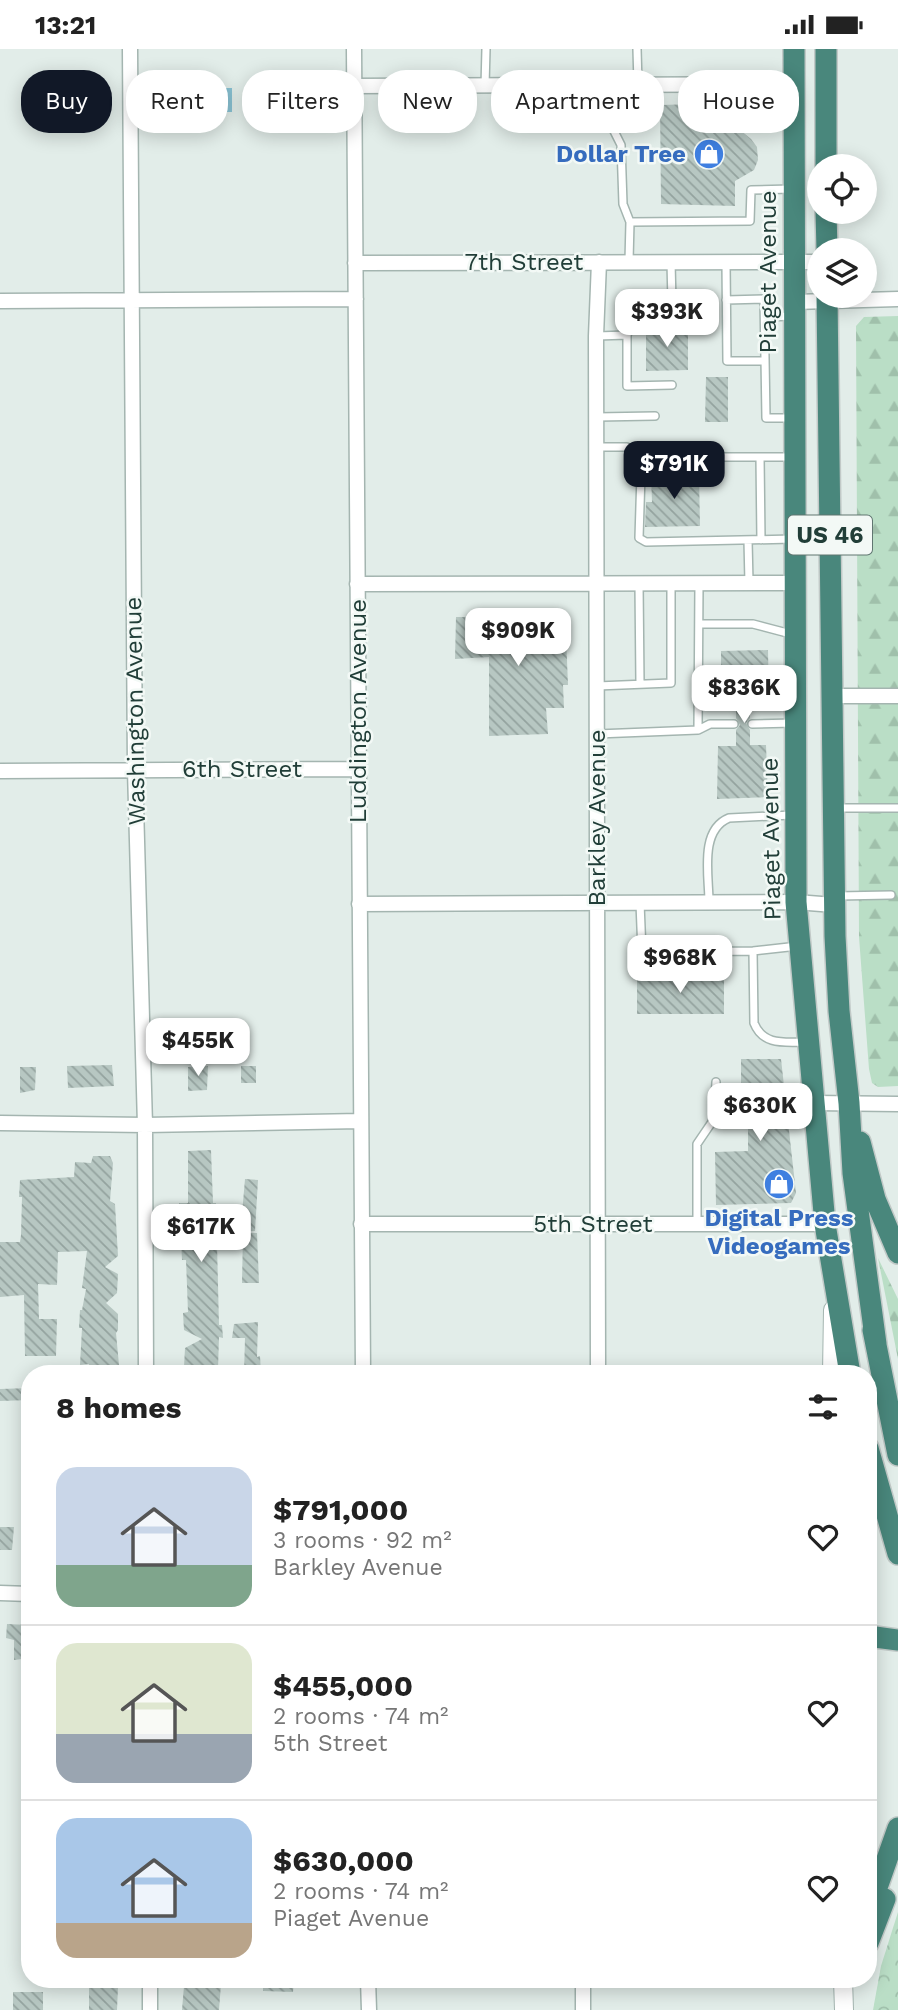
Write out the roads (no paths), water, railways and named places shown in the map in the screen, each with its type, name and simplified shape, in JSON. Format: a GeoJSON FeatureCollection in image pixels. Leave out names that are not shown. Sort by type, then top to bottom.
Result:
{"type":"FeatureCollection","features":[{"type":"Feature","properties":{"kind":"highway","name":"Piaget Avenue"},"geometry":{"type":"LineString","coordinates":[[794,49],[794,70]]}},
{"type":"Feature","properties":{"kind":"highway"},"geometry":{"type":"LineString","coordinates":[[826,49],[826,154]]}},
{"type":"Feature","properties":{"kind":"highway","name":"Piaget Avenue"},"geometry":{"type":"LineString","coordinates":[[794,133],[796,902],[825,1224],[835,1282]]}},
{"type":"Feature","properties":{"kind":"highway","name":"US 46"},"geometry":{"type":"LineString","coordinates":[[827,308],[834,900],[839,1011],[853,1173],[876,1344],[898,1455]]}},
{"type":"Feature","properties":{"kind":"highway"},"geometry":{"type":"LineString","coordinates":[[849,1103],[875,1199],[897,1250]]}},
{"type":"Feature","properties":{"kind":"highway"},"geometry":{"type":"LineString","coordinates":[[825,1224],[836,1224],[846,1230],[876,1344]]}},
{"type":"Feature","properties":{"kind":"highway","name":"US 46"},"geometry":{"type":"LineString","coordinates":[[835,1282],[849,1365]]}},
{"type":"Feature","properties":{"kind":"highway"},"geometry":{"type":"LineString","coordinates":[[877,1480],[898,1553]]}},
{"type":"Feature","properties":{"kind":"highway"},"geometry":{"type":"LineString","coordinates":[[877,1637],[898,1640]]}},
{"type":"Feature","properties":{"kind":"highway"},"geometry":{"type":"LineString","coordinates":[[877,1888],[898,1828]]}},
{"type":"Feature","properties":{"kind":"highway"},"geometry":{"type":"LineString","coordinates":[[877,1924],[898,1863]]}},
{"type":"Feature","properties":{"kind":"street","name":"Washington Avenue"},"geometry":{"type":"LineString","coordinates":[[130,49],[135,770],[145,1125],[146,1365]]}},
{"type":"Feature","properties":{"kind":"street","name":"Luddington Avenue"},"geometry":{"type":"LineString","coordinates":[[354,49],[354,70]]}},
{"type":"Feature","properties":{"kind":"street"},"geometry":{"type":"LineString","coordinates":[[364,86],[491,86]]}},
{"type":"Feature","properties":{"kind":"street","name":"Luddington Avenue"},"geometry":{"type":"LineString","coordinates":[[354,133],[363,1365]]}},
{"type":"Feature","properties":{"kind":"street","name":"Barkley Avenue"},"geometry":{"type":"LineString","coordinates":[[598,262],[598,1365]]}},
{"type":"Feature","properties":{"kind":"street","name":"7th Street"},"geometry":{"type":"LineString","coordinates":[[355,263],[807,262]]}},
{"type":"Feature","properties":{"kind":"street"},"geometry":{"type":"LineString","coordinates":[[0,301],[356,299]]}},
{"type":"Feature","properties":{"kind":"street"},"geometry":{"type":"LineString","coordinates":[[877,299],[898,299]]}},
{"type":"Feature","properties":{"kind":"street"},"geometry":{"type":"LineString","coordinates":[[794,309],[807,305]]}},
{"type":"Feature","properties":{"kind":"street"},"geometry":{"type":"LineString","coordinates":[[357,584],[795,583]]}},
{"type":"Feature","properties":{"kind":"street"},"geometry":{"type":"LineString","coordinates":[[832,695],[898,696]]}},
{"type":"Feature","properties":{"kind":"street","name":"6th Street"},"geometry":{"type":"LineString","coordinates":[[0,771],[359,769]]}},
{"type":"Feature","properties":{"kind":"street"},"geometry":{"type":"LineString","coordinates":[[359,904],[834,900]]}},
{"type":"Feature","properties":{"kind":"street"},"geometry":{"type":"LineString","coordinates":[[814,1103],[898,1104]]}},
{"type":"Feature","properties":{"kind":"street"},"geometry":{"type":"LineString","coordinates":[[0,1123],[145,1125],[360,1121]]}},
{"type":"Feature","properties":{"kind":"street","name":"5th Street"},"geometry":{"type":"LineString","coordinates":[[361,1224],[825,1224]]}},
{"type":"Feature","properties":{"kind":"street","name":"Piaget Avenue"},"geometry":{"type":"LineString","coordinates":[[832,1365],[835,1282]]}},
{"type":"Feature","properties":{"kind":"street"},"geometry":{"type":"LineString","coordinates":[[0,1593],[21,1594]]}},
{"type":"Feature","properties":{"kind":"street"},"geometry":{"type":"LineString","coordinates":[[150,1988],[150,2010]]}},
{"type":"Feature","properties":{"kind":"street"},"geometry":{"type":"LineString","coordinates":[[368,1988],[369,2010]]}},
{"type":"Feature","properties":{"kind":"street"},"geometry":{"type":"LineString","coordinates":[[583,1988],[583,2010]]}},
{"type":"Feature","properties":{"kind":"street"},"geometry":{"type":"LineString","coordinates":[[843,1988],[844,2010]]}},
{"type":"Feature","properties":{"kind":"lane"},"geometry":{"type":"LineString","coordinates":[[485,86],[486,49]]}},
{"type":"Feature","properties":{"kind":"lane"},"geometry":{"type":"LineString","coordinates":[[637,49],[638,70]]}},
{"type":"Feature","properties":{"kind":"lane"},"geometry":{"type":"LineString","coordinates":[[615,133],[621,145],[623,204],[630,222],[629,261]]}},
{"type":"Feature","properties":{"kind":"lane"},"geometry":{"type":"LineString","coordinates":[[630,222],[750,221],[751,190],[794,189]]}},
{"type":"Feature","properties":{"kind":"lane"},"geometry":{"type":"LineString","coordinates":[[671,262],[672,303],[641,304],[626,335],[627,386],[672,385]]}},
{"type":"Feature","properties":{"kind":"lane"},"geometry":{"type":"LineString","coordinates":[[726,262],[726,300],[730,323],[727,361],[765,361]]}},
{"type":"Feature","properties":{"kind":"lane"},"geometry":{"type":"LineString","coordinates":[[726,300],[764,299],[766,418],[794,418]]}},
{"type":"Feature","properties":{"kind":"lane"},"geometry":{"type":"LineString","coordinates":[[755,323],[794,309]]}},
{"type":"Feature","properties":{"kind":"lane"},"geometry":{"type":"LineString","coordinates":[[596,336],[626,335]]}},
{"type":"Feature","properties":{"kind":"lane"},"geometry":{"type":"LineString","coordinates":[[755,341],[765,340]]}},
{"type":"Feature","properties":{"kind":"lane"},"geometry":{"type":"LineString","coordinates":[[596,417],[655,416]]}},
{"type":"Feature","properties":{"kind":"lane"},"geometry":{"type":"LineString","coordinates":[[596,447],[626,447],[648,459],[795,457]]}},
{"type":"Feature","properties":{"kind":"lane"},"geometry":{"type":"LineString","coordinates":[[760,457],[761,540]]}},
{"type":"Feature","properties":{"kind":"lane"},"geometry":{"type":"LineString","coordinates":[[648,459],[641,474],[639,538],[646,542],[795,539]]}},
{"type":"Feature","properties":{"kind":"lane"},"geometry":{"type":"LineString","coordinates":[[748,540],[749,583]]}},
{"type":"Feature","properties":{"kind":"lane"},"geometry":{"type":"LineString","coordinates":[[639,583],[640,684]]}},
{"type":"Feature","properties":{"kind":"lane"},"geometry":{"type":"LineString","coordinates":[[597,686],[671,683],[671,583]]}},
{"type":"Feature","properties":{"kind":"lane"},"geometry":{"type":"LineString","coordinates":[[698,730],[699,583]]}},
{"type":"Feature","properties":{"kind":"lane"},"geometry":{"type":"LineString","coordinates":[[699,624],[754,624],[795,635]]}},
{"type":"Feature","properties":{"kind":"lane"},"geometry":{"type":"LineString","coordinates":[[752,724],[795,723]]}},
{"type":"Feature","properties":{"kind":"lane"},"geometry":{"type":"LineString","coordinates":[[597,734],[698,730],[710,725],[734,725]]}},
{"type":"Feature","properties":{"kind":"lane"},"geometry":{"type":"LineString","coordinates":[[834,808],[898,808]]}},
{"type":"Feature","properties":{"kind":"lane"},"geometry":{"type":"LineString","coordinates":[[709,903],[709,841],[715,828],[729,818],[796,815]]}},
{"type":"Feature","properties":{"kind":"lane"},"geometry":{"type":"LineString","coordinates":[[834,900],[891,895]]}},
{"type":"Feature","properties":{"kind":"lane"},"geometry":{"type":"LineString","coordinates":[[640,903],[642,952],[753,951],[800,946]]}},
{"type":"Feature","properties":{"kind":"lane"},"geometry":{"type":"LineString","coordinates":[[753,951],[754,1023],[757,1031],[773,1042],[808,1042]]}},
{"type":"Feature","properties":{"kind":"lane"},"geometry":{"type":"LineString","coordinates":[[697,1224],[697,1144],[714,1119],[716,1082]]}},
{"type":"Feature","properties":{"kind":"water"},"geometry":{"type":"Polygon","coordinates":[[[228,88],[232,88],[232,112],[228,112],[228,88]]]}},
{"type":"Feature","properties":{"kind":"place","name":"Dollar Tree"},"geometry":{"type":"Point","coordinates":[709,154]}},
{"type":"Feature","properties":{"kind":"place","name":"Digital Press Videogames"},"geometry":{"type":"Point","coordinates":[779,1184]}}]}
